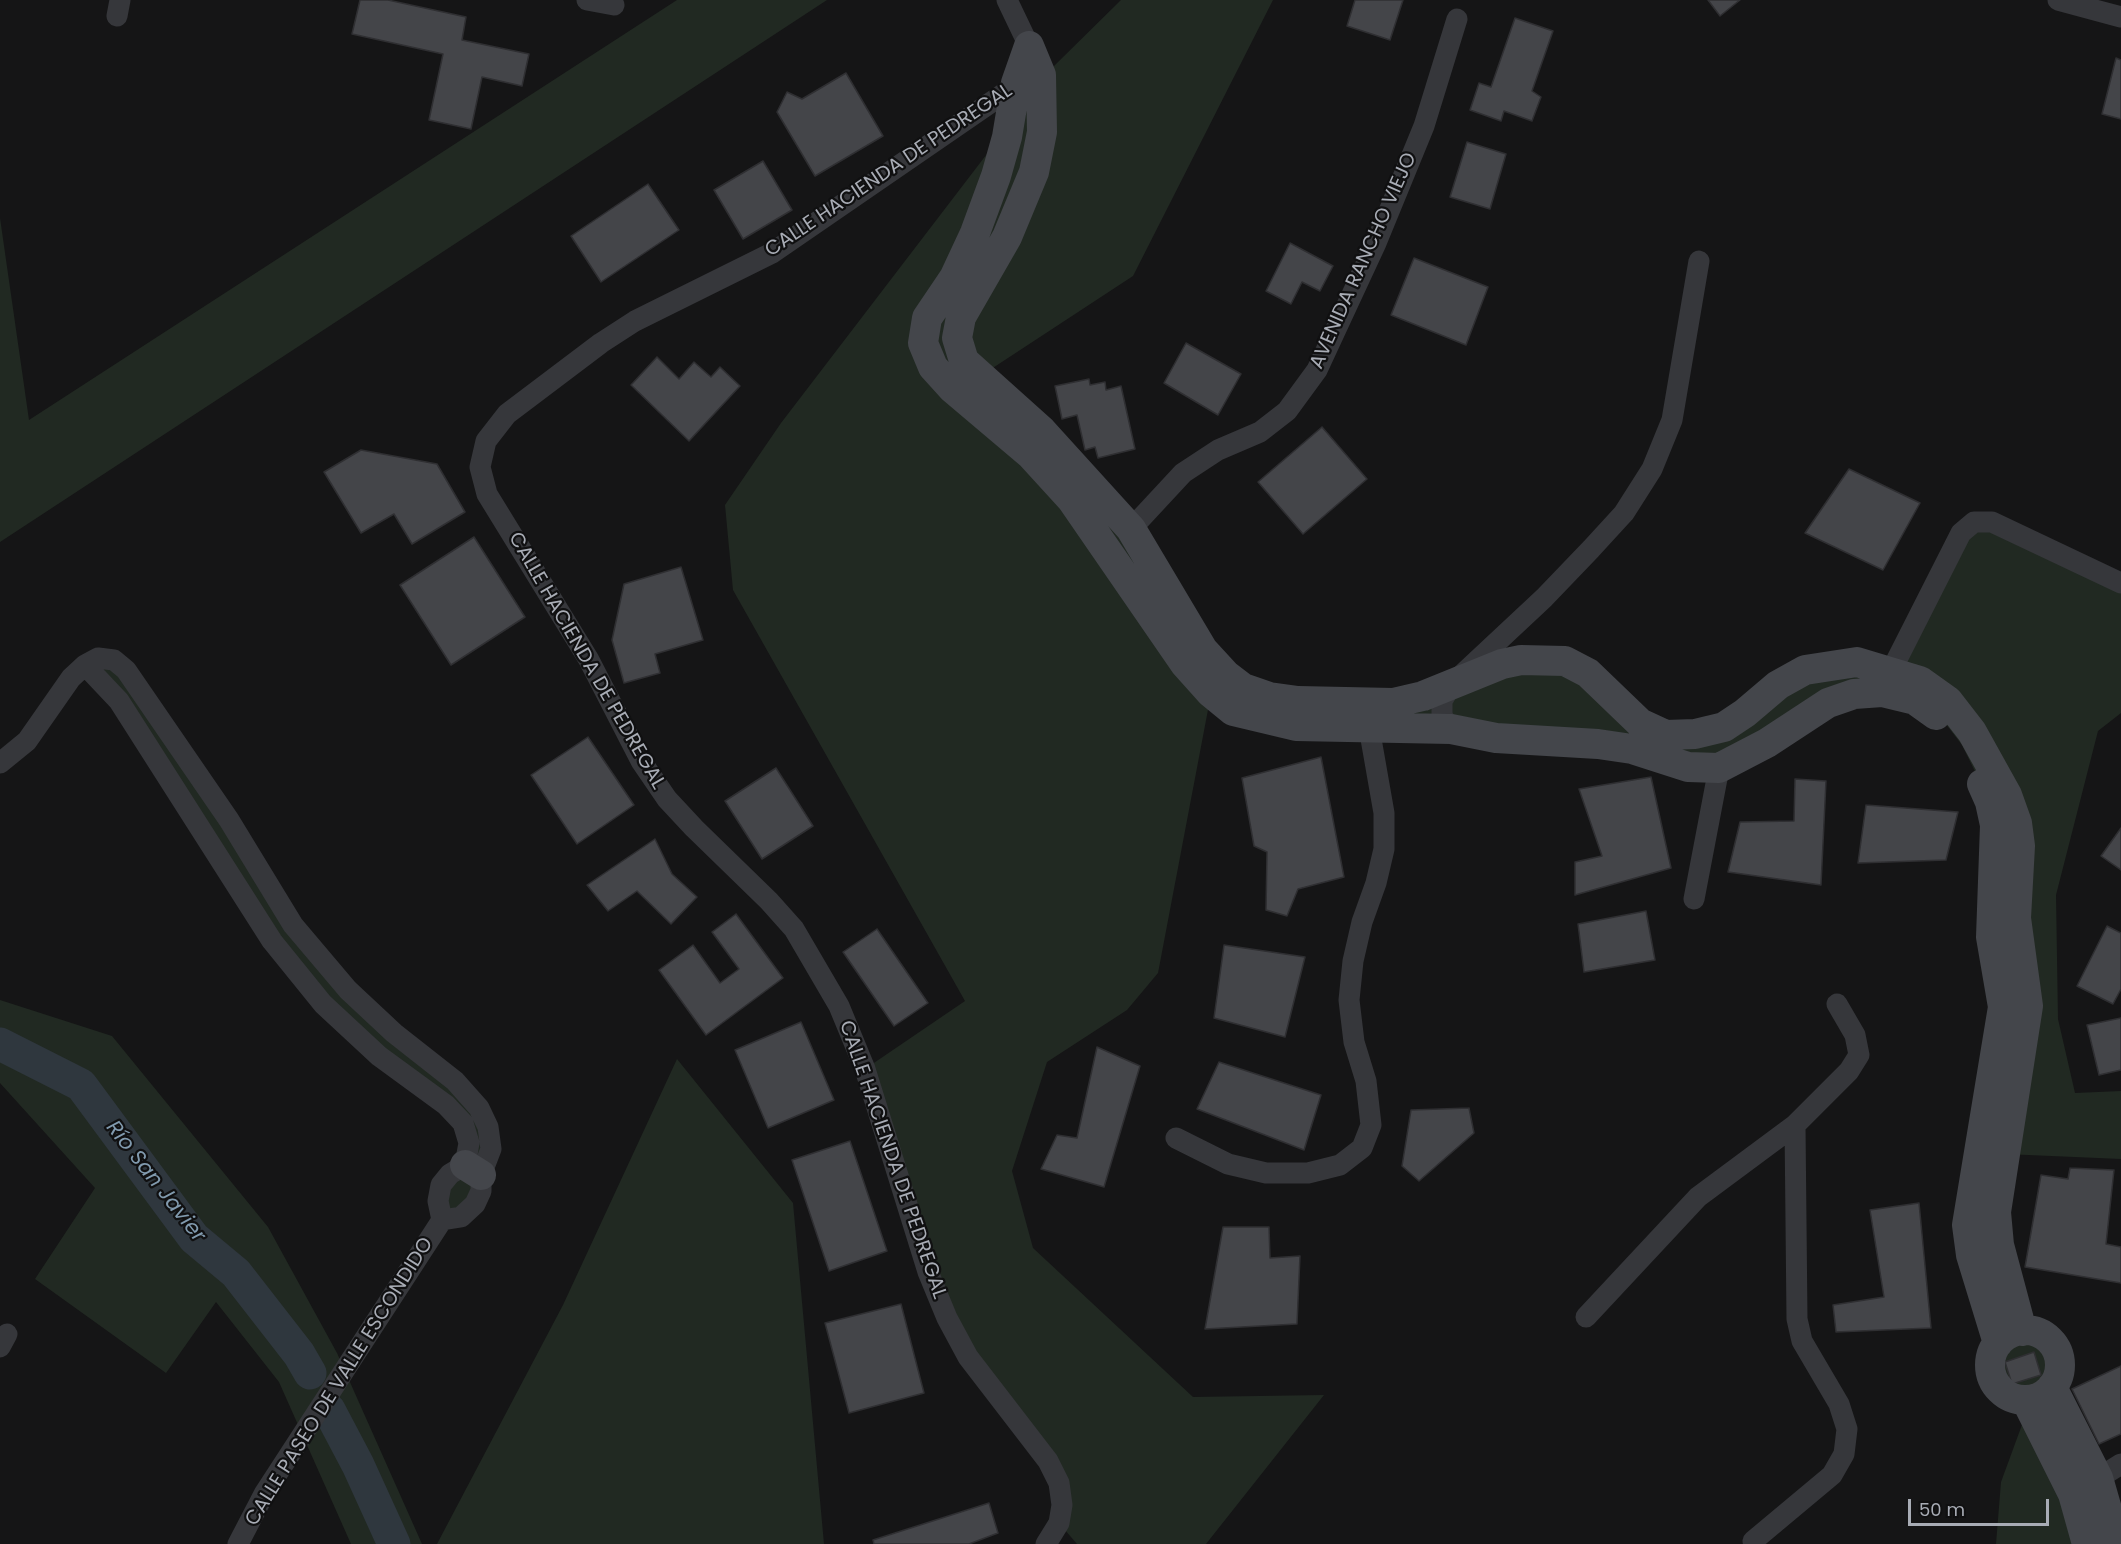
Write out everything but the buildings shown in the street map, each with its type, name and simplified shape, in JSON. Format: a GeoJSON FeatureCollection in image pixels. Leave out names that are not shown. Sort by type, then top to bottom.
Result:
{"type":"FeatureCollection","features":[{"type":"Feature","properties":{"kind":"street"},"geometry":{"type":"LineString","coordinates":[[587,0],[615,4]]}},
{"type":"Feature","properties":{"kind":"street"},"geometry":{"type":"LineString","coordinates":[[1007,0],[1029,46],[1028,79],[1042,132],[1034,172],[1007,237],[961,316],[957,338],[964,362],[1042,431],[1131,529],[1177,610],[1203,650],[1226,675],[1243,688],[1269,697],[1496,738],[1598,744],[1632,749],[1688,767],[1719,768],[1740,759],[1828,703],[1886,681],[1920,681],[1948,701],[1972,732],[2007,795],[2017,823],[2020,846],[2016,918],[2028,1006],[2007,1057],[1979,1141],[1967,1225],[1971,1255],[2010,1337]]}},
{"type":"Feature","properties":{"kind":"street"},"geometry":{"type":"LineString","coordinates":[[2058,0],[2121,17]]}},
{"type":"Feature","properties":{"kind":"street","name":"AVENIDA RANCHO VIEJO"},"geometry":{"type":"LineString","coordinates":[[1109,552],[1111,532],[1117,529],[1131,529],[1183,473],[1218,450],[1260,432],[1287,411],[1317,370],[1376,243],[1424,126],[1457,19]]}},
{"type":"Feature","properties":{"kind":"street"},"geometry":{"type":"LineString","coordinates":[[1028,79],[982,214],[954,278],[927,318],[923,343],[933,367],[952,388],[1030,454],[1072,500],[1185,664],[1211,693],[1233,711],[1296,726],[1367,715],[1393,703],[1452,684],[1502,664],[1521,660],[1565,661],[1588,673],[1640,723],[1666,735],[1695,734],[1724,727],[1778,685],[1805,670],[1857,662],[1942,719],[1962,745],[1990,802],[1996,846],[1990,910],[1991,937],[2003,1007],[2007,1057]]}},
{"type":"Feature","properties":{"kind":"street","name":"CALLE HACIENDA DE PEDREGAL"},"geometry":{"type":"LineString","coordinates":[[1028,79],[772,253],[635,321],[601,343],[507,414],[486,441],[480,467],[487,494],[589,660],[641,760],[667,799],[794,929],[839,1006],[865,1069],[928,1272],[946,1318],[968,1357],[1048,1461],[1059,1483],[1062,1505],[1059,1523],[1046,1544]]}},
{"type":"Feature","properties":{"kind":"street"},"geometry":{"type":"LineString","coordinates":[[1450,729],[1442,716],[1442,700],[1452,684],[1544,598],[1624,513],[1652,469],[1672,420],[1699,261]]}},
{"type":"Feature","properties":{"kind":"street"},"geometry":{"type":"LineString","coordinates":[[1886,681],[1961,533],[1974,522],[1992,522],[2121,583]]}},
{"type":"Feature","properties":{"kind":"street"},"geometry":{"type":"LineString","coordinates":[[0,763],[27,741],[71,678],[85,665],[98,658],[114,660],[126,670],[229,820],[293,925],[348,990],[394,1033],[455,1081],[479,1108],[488,1127],[491,1149],[473,1170],[450,1174],[441,1185],[438,1201],[442,1220],[461,1217],[475,1204],[481,1191],[473,1170]]}},
{"type":"Feature","properties":{"kind":"street"},"geometry":{"type":"LineString","coordinates":[[1176,1138],[1228,1164],[1266,1173],[1308,1173],[1340,1165],[1362,1148],[1371,1125],[1365,1081],[1354,1042],[1349,1000],[1360,931],[1376,883],[1383,849],[1383,813],[1367,715]]}},
{"type":"Feature","properties":{"kind":"street"},"geometry":{"type":"LineString","coordinates":[[1694,899],[1719,768]]}},
{"type":"Feature","properties":{"kind":"street"},"geometry":{"type":"LineString","coordinates":[[1586,1317],[1698,1197],[1795,1125],[1849,1071],[1859,1055],[1855,1035],[1837,1004]]}},
{"type":"Feature","properties":{"kind":"street"},"geometry":{"type":"LineString","coordinates":[[1748,1543],[1832,1475],[1844,1454],[1846,1429],[1839,1404],[1802,1341],[1797,1319],[1795,1125]]}},
{"type":"Feature","properties":{"kind":"street","name":"CALLE PASEO DE VALLE ESCONDIDO"},"geometry":{"type":"LineString","coordinates":[[238,1544],[264,1494],[442,1220]]}},
{"type":"Feature","properties":{"kind":"street"},"geometry":{"type":"LineString","coordinates":[[2043,1335],[2056,1349],[2060,1369],[2039,1393],[2007,1395],[1994,1380],[1991,1361],[2010,1337],[2043,1335]]}},
{"type":"Feature","properties":{"kind":"street"},"geometry":{"type":"LineString","coordinates":[[2039,1393],[2109,1471],[2116,1544]]}},
{"type":"Feature","properties":{"kind":"street"},"geometry":{"type":"LineString","coordinates":[[2039,1393],[2073,1494],[2087,1544]]}},
{"type":"Feature","properties":{"kind":"street"},"geometry":{"type":"LineString","coordinates":[[2073,1494],[2109,1471]]}},
{"type":"Feature","properties":{"kind":"shaded area"},"geometry":{"type":"Polygon","coordinates":[[[677,0],[827,0],[0,542],[0,218],[29,420],[677,0]]]}},
{"type":"Feature","properties":{"kind":"shaded area"},"geometry":{"type":"Polygon","coordinates":[[[1121,0],[1273,0],[1133,276],[979,377],[1042,431],[1226,675],[1340,701],[1541,658],[1619,705],[1695,734],[1778,685],[1890,670],[1974,522],[2121,583],[2121,713],[2098,731],[2056,895],[2058,1019],[2075,1093],[2121,1091],[2121,1159],[2005,1154],[1996,1212],[2034,1331],[2051,1341],[2056,1349],[2060,1369],[2057,1378],[2117,1544],[1996,1544],[2001,1482],[2023,1422],[2017,1398],[2000,1388],[1991,1371],[1996,1055],[1990,802],[1962,745],[1942,719],[1881,692],[1740,759],[1211,694],[1158,973],[1127,1010],[1047,1062],[1012,1171],[1033,1248],[1193,1397],[1324,1395],[1206,1544],[1077,1544],[1059,1523],[1059,1483],[968,1357],[865,1069],[965,1001],[733,590],[725,505],[781,423],[1055,65],[1121,0]]]}},
{"type":"Feature","properties":{"kind":"shaded area"},"geometry":{"type":"Polygon","coordinates":[[[98,658],[114,660],[293,925],[455,1081],[491,1149],[461,1217],[438,1201],[465,1165],[463,1123],[323,1004],[119,701],[98,658]]]}},
{"type":"Feature","properties":{"kind":"shaded area"},"geometry":{"type":"Polygon","coordinates":[[[0,1000],[112,1036],[268,1227],[337,1353],[422,1544],[351,1544],[279,1382],[216,1302],[166,1373],[35,1279],[95,1188],[0,1083],[0,1000]]]}},
{"type":"Feature","properties":{"kind":"shaded area"},"geometry":{"type":"Polygon","coordinates":[[[677,1059],[793,1203],[824,1544],[437,1544],[563,1305],[677,1059]]]}},
{"type":"Feature","properties":{"kind":"waterway","name":"Río San Javier"},"geometry":{"type":"LineString","coordinates":[[0,1044],[81,1085],[194,1238],[236,1273],[299,1354],[310,1373]]}},
{"type":"Feature","properties":{"kind":"waterway","name":"Río San Javier"},"geometry":{"type":"LineString","coordinates":[[329,1410],[358,1465],[394,1544]]}}]}
